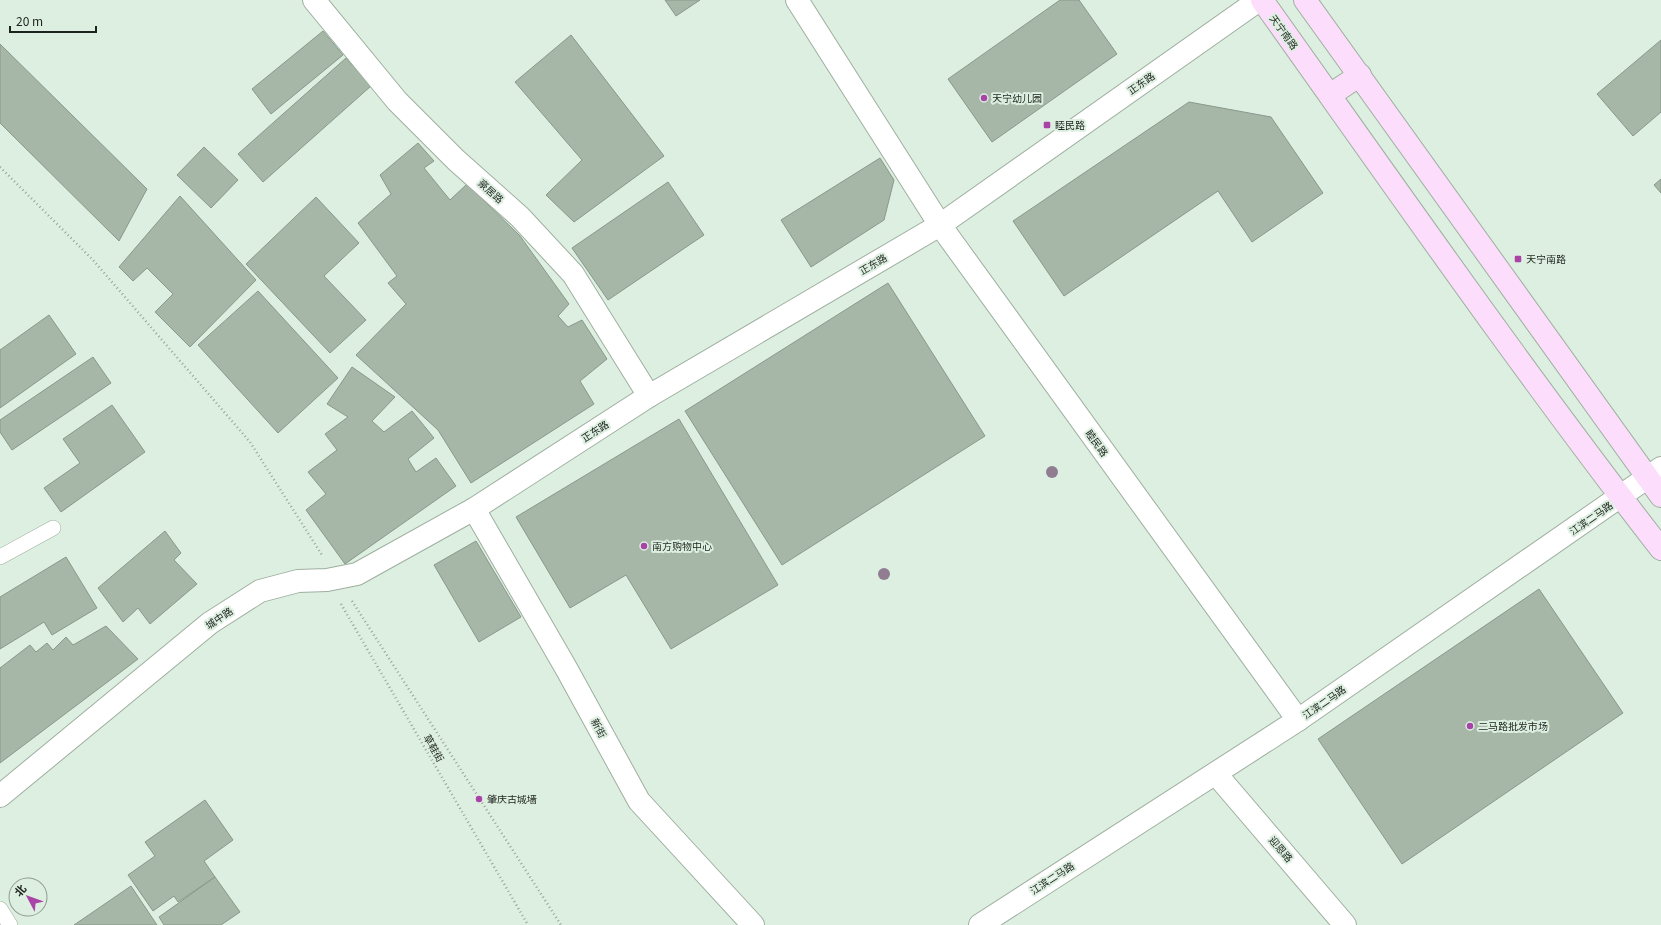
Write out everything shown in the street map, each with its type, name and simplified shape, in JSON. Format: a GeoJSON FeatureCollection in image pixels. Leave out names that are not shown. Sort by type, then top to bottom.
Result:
{"type":"FeatureCollection","features":[{"type":"Feature","properties":{"kind":"main road","name":"天宁南路"},"geometry":{"type":"LineString","coordinates":[[1260,0],[1330,95],[1403,200],[1621,497],[1661,549]]}},
{"type":"Feature","properties":{"kind":"main road"},"geometry":{"type":"LineString","coordinates":[[1305,0],[1654,473],[1661,496]]}},
{"type":"Feature","properties":{"kind":"main road"},"geometry":{"type":"LineString","coordinates":[[1330,95],[1360,75]]}},
{"type":"Feature","properties":{"kind":"street","name":"豪居路"},"geometry":{"type":"LineString","coordinates":[[314,0],[397,101],[456,160],[520,217],[573,274],[649,396]]}},
{"type":"Feature","properties":{"kind":"street","name":"睦民路"},"geometry":{"type":"LineString","coordinates":[[797,0],[940,225],[1298,720]]}},
{"type":"Feature","properties":{"kind":"street","name":"正东路"},"geometry":{"type":"LineString","coordinates":[[474,509],[649,396],[940,225],[1260,0]]}},
{"type":"Feature","properties":{"kind":"street","name":"江滨二马路"},"geometry":{"type":"LineString","coordinates":[[980,925],[1298,720],[1654,473]]}},
{"type":"Feature","properties":{"kind":"street","name":"城中路"},"geometry":{"type":"LineString","coordinates":[[0,796],[210,623],[260,591],[298,581],[332,579],[357,574],[474,509]]}},
{"type":"Feature","properties":{"kind":"street","name":"新街"},"geometry":{"type":"LineString","coordinates":[[474,509],[566,668],[639,802],[753,925]]}},
{"type":"Feature","properties":{"kind":"street","name":"迎恩路"},"geometry":{"type":"LineString","coordinates":[[1216,774],[1345,925]]}},
{"type":"Feature","properties":{"kind":"lane"},"geometry":{"type":"LineString","coordinates":[[0,557],[53,528]]}},
{"type":"Feature","properties":{"kind":"lane"},"geometry":{"type":"LineString","coordinates":[[0,909],[10,925]]}},
{"type":"Feature","properties":{"kind":"path"},"geometry":{"type":"LineString","coordinates":[[0,167],[93,260],[250,442],[332,579],[561,925]]}},
{"type":"Feature","properties":{"kind":"path","name":"草鞋街"},"geometry":{"type":"LineString","coordinates":[[332,579],[528,925]]}},
{"type":"Feature","properties":{"kind":"building"},"geometry":{"type":"Polygon","coordinates":[[[665,0],[700,0],[676,16],[665,0]]]}},
{"type":"Feature","properties":{"kind":"building"},"geometry":{"type":"Polygon","coordinates":[[[1060,0],[1079,0],[1117,54],[992,142],[948,79],[1060,0]]]}},
{"type":"Feature","properties":{"kind":"building"},"geometry":{"type":"Polygon","coordinates":[[[323,31],[343,55],[271,114],[252,89],[323,31]]]}},
{"type":"Feature","properties":{"kind":"building"},"geometry":{"type":"Polygon","coordinates":[[[571,35],[664,156],[574,222],[546,195],[582,160],[515,82],[571,35]]]}},
{"type":"Feature","properties":{"kind":"building"},"geometry":{"type":"Polygon","coordinates":[[[1661,40],[1661,112],[1633,136],[1597,94],[1661,40]]]}},
{"type":"Feature","properties":{"kind":"building"},"geometry":{"type":"Polygon","coordinates":[[[0,44],[147,189],[119,241],[0,123],[0,44]]]}},
{"type":"Feature","properties":{"kind":"building"},"geometry":{"type":"Polygon","coordinates":[[[346,58],[371,86],[263,182],[238,154],[346,58]]]}},
{"type":"Feature","properties":{"kind":"building"},"geometry":{"type":"Polygon","coordinates":[[[1189,102],[1271,117],[1323,193],[1252,242],[1218,191],[1064,296],[1013,221],[1189,102]]]}},
{"type":"Feature","properties":{"kind":"building"},"geometry":{"type":"Polygon","coordinates":[[[418,143],[434,161],[424,168],[450,200],[467,184],[520,236],[569,304],[558,316],[568,327],[582,320],[607,359],[580,381],[594,404],[471,483],[438,430],[356,355],[406,304],[388,283],[397,276],[358,223],[391,194],[380,175],[418,143]]]}},
{"type":"Feature","properties":{"kind":"building"},"geometry":{"type":"Polygon","coordinates":[[[204,147],[238,180],[211,208],[177,175],[204,147]]]}},
{"type":"Feature","properties":{"kind":"building"},"geometry":{"type":"Polygon","coordinates":[[[880,158],[894,180],[884,220],[811,267],[781,220],[880,158]]]}},
{"type":"Feature","properties":{"kind":"building"},"geometry":{"type":"Polygon","coordinates":[[[1661,179],[1661,193],[1654,185],[1661,179]]]}},
{"type":"Feature","properties":{"kind":"building"},"geometry":{"type":"Polygon","coordinates":[[[668,182],[704,235],[608,300],[572,248],[668,182]]]}},
{"type":"Feature","properties":{"kind":"building"},"geometry":{"type":"Polygon","coordinates":[[[180,196],[256,280],[190,347],[155,312],[173,294],[147,268],[133,281],[119,267],[180,196]]]}},
{"type":"Feature","properties":{"kind":"building"},"geometry":{"type":"Polygon","coordinates":[[[316,197],[359,243],[324,276],[366,320],[330,353],[246,264],[316,197]]]}},
{"type":"Feature","properties":{"kind":"building"},"geometry":{"type":"Polygon","coordinates":[[[888,283],[985,436],[782,565],[685,411],[888,283]]]}},
{"type":"Feature","properties":{"kind":"building"},"geometry":{"type":"Polygon","coordinates":[[[258,291],[338,378],[278,433],[198,345],[258,291]]]}},
{"type":"Feature","properties":{"kind":"building"},"geometry":{"type":"Polygon","coordinates":[[[49,315],[76,354],[0,408],[0,350],[49,315]]]}},
{"type":"Feature","properties":{"kind":"building"},"geometry":{"type":"Polygon","coordinates":[[[93,357],[111,383],[12,450],[0,432],[0,420],[93,357]]]}},
{"type":"Feature","properties":{"kind":"building"},"geometry":{"type":"Polygon","coordinates":[[[352,367],[395,397],[372,421],[384,432],[412,411],[434,438],[408,459],[416,472],[436,458],[456,486],[345,564],[306,510],[326,494],[308,472],[337,450],[325,434],[348,417],[327,404],[352,367]]]}},
{"type":"Feature","properties":{"kind":"building"},"geometry":{"type":"Polygon","coordinates":[[[112,405],[145,452],[61,512],[44,488],[80,463],[63,439],[112,405]]]}},
{"type":"Feature","properties":{"kind":"building","name":"南方购物中心"},"geometry":{"type":"Polygon","coordinates":[[[679,419],[778,585],[671,649],[626,575],[570,608],[516,517],[679,419]]]}},
{"type":"Feature","properties":{"kind":"building"},"geometry":{"type":"Polygon","coordinates":[[[165,531],[181,553],[174,560],[197,584],[150,624],[138,608],[123,622],[98,588],[165,531]]]}},
{"type":"Feature","properties":{"kind":"building"},"geometry":{"type":"Polygon","coordinates":[[[476,541],[521,617],[479,642],[434,565],[476,541]]]}},
{"type":"Feature","properties":{"kind":"building"},"geometry":{"type":"Polygon","coordinates":[[[66,557],[97,608],[52,635],[44,622],[0,649],[0,597],[66,557]]]}},
{"type":"Feature","properties":{"kind":"building","name":"二马路批发市场"},"geometry":{"type":"Polygon","coordinates":[[[1539,589],[1623,713],[1402,864],[1318,739],[1539,589]]]}},
{"type":"Feature","properties":{"kind":"building"},"geometry":{"type":"Polygon","coordinates":[[[106,626],[138,659],[0,763],[0,668],[30,645],[36,652],[47,643],[53,650],[66,637],[73,645],[106,626]]]}},
{"type":"Feature","properties":{"kind":"building"},"geometry":{"type":"Polygon","coordinates":[[[205,800],[233,840],[204,861],[215,877],[178,902],[174,896],[153,911],[128,875],[155,856],[145,842],[205,800]]]}},
{"type":"Feature","properties":{"kind":"building"},"geometry":{"type":"Polygon","coordinates":[[[215,877],[240,912],[221,925],[164,925],[159,917],[215,877]]]}},
{"type":"Feature","properties":{"kind":"building"},"geometry":{"type":"Polygon","coordinates":[[[131,886],[157,925],[74,925],[131,886]]]}},
{"type":"Feature","properties":{"kind":"place","name":"天宁幼儿园"},"geometry":{"type":"Point","coordinates":[984,98]}},
{"type":"Feature","properties":{"kind":"place","name":"睦民路"},"geometry":{"type":"Point","coordinates":[1047,125]}},
{"type":"Feature","properties":{"kind":"place","name":"天宁南路"},"geometry":{"type":"Point","coordinates":[1518,259]}},
{"type":"Feature","properties":{"kind":"place","name":"南方购物中心"},"geometry":{"type":"Point","coordinates":[644,546]}},
{"type":"Feature","properties":{"kind":"place","name":"二马路批发市场"},"geometry":{"type":"Point","coordinates":[1470,726]}},
{"type":"Feature","properties":{"kind":"place","name":"肇庆古城墙"},"geometry":{"type":"Point","coordinates":[479,799]}}]}
